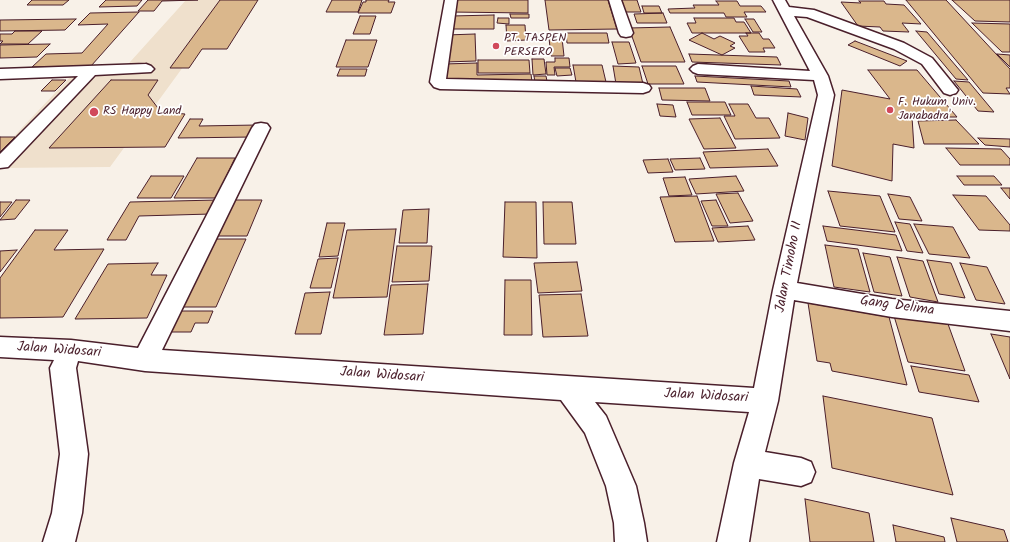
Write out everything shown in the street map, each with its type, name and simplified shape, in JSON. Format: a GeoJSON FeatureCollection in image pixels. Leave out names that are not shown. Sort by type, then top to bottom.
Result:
{"type":"FeatureCollection","features":[{"type":"Feature","properties":{"kind":"street"},"geometry":{"type":"LineString","coordinates":[[451,0],[438,82],[440,84],[643,88]]}},
{"type":"Feature","properties":{"kind":"street"},"geometry":{"type":"LineString","coordinates":[[615,0],[626,33]]}},
{"type":"Feature","properties":{"kind":"street"},"geometry":{"type":"LineString","coordinates":[[783,6],[809,13],[899,46],[927,61],[950,90]]}},
{"type":"Feature","properties":{"kind":"street","name":"Jalan Timoho II"},"geometry":{"type":"LineString","coordinates":[[733,542],[748,463],[765,401],[784,290],[826,94],[820,76],[783,6]]}},
{"type":"Feature","properties":{"kind":"street"},"geometry":{"type":"LineString","coordinates":[[829,7],[838,23]]}},
{"type":"Feature","properties":{"kind":"street"},"geometry":{"type":"LineString","coordinates":[[0,74],[146,69]]}},
{"type":"Feature","properties":{"kind":"street"},"geometry":{"type":"LineString","coordinates":[[698,69],[820,76]]}},
{"type":"Feature","properties":{"kind":"street"},"geometry":{"type":"LineString","coordinates":[[2,163],[90,72]]}},
{"type":"Feature","properties":{"kind":"street"},"geometry":{"type":"LineString","coordinates":[[145,360],[261,128]]}},
{"type":"Feature","properties":{"kind":"street","name":"Gang Delima"},"geometry":{"type":"LineString","coordinates":[[784,290],[892,308],[1010,321]]}},
{"type":"Feature","properties":{"kind":"street","name":"Jalan Widosari"},"geometry":{"type":"LineString","coordinates":[[0,347],[71,350],[145,360],[765,401]]}},
{"type":"Feature","properties":{"kind":"street"},"geometry":{"type":"LineString","coordinates":[[59,542],[66,513],[74,454],[63,368],[71,350]]}},
{"type":"Feature","properties":{"kind":"street"},"geometry":{"type":"LineString","coordinates":[[568,389],[596,425],[621,486],[629,523],[631,542]]}},
{"type":"Feature","properties":{"kind":"street"},"geometry":{"type":"LineString","coordinates":[[748,463],[800,472]]}},
{"type":"Feature","properties":{"kind":"shaded area","name":"RS Happy Land"},"geometry":{"type":"Polygon","coordinates":[[[186,0],[232,0],[110,167],[0,168],[0,151],[74,73],[121,72],[186,0]]]}},
{"type":"Feature","properties":{"kind":"building"},"geometry":{"type":"Polygon","coordinates":[[[32,0],[69,0],[63,5],[27,5],[32,0]]]}},
{"type":"Feature","properties":{"kind":"building"},"geometry":{"type":"Polygon","coordinates":[[[106,0],[142,0],[137,6],[99,7],[106,0]]]}},
{"type":"Feature","properties":{"kind":"building"},"geometry":{"type":"Polygon","coordinates":[[[148,0],[198,0],[162,1],[154,11],[138,11],[148,0]]]}},
{"type":"Feature","properties":{"kind":"building"},"geometry":{"type":"Polygon","coordinates":[[[220,0],[258,0],[227,49],[202,49],[189,68],[170,68],[220,0]]]}},
{"type":"Feature","properties":{"kind":"building"},"geometry":{"type":"Polygon","coordinates":[[[332,0],[362,0],[358,12],[326,12],[332,0]]]}},
{"type":"Feature","properties":{"kind":"building"},"geometry":{"type":"Polygon","coordinates":[[[366,0],[389,0],[388,2],[395,2],[391,13],[358,13],[363,2],[366,2],[366,0]]]}},
{"type":"Feature","properties":{"kind":"building"},"geometry":{"type":"Polygon","coordinates":[[[452,0],[528,0],[528,13],[450,12],[452,0]]]}},
{"type":"Feature","properties":{"kind":"building"},"geometry":{"type":"Polygon","coordinates":[[[545,0],[608,0],[617,29],[549,30],[545,0]]]}},
{"type":"Feature","properties":{"kind":"building"},"geometry":{"type":"Polygon","coordinates":[[[622,0],[637,0],[641,12],[625,12],[622,0]]]}},
{"type":"Feature","properties":{"kind":"building"},"geometry":{"type":"Polygon","coordinates":[[[906,0],[946,0],[1010,69],[1010,88],[1006,88],[1010,94],[983,93],[906,0]]]}},
{"type":"Feature","properties":{"kind":"building"},"geometry":{"type":"Polygon","coordinates":[[[952,0],[1010,0],[1010,22],[975,21],[952,0]]]}},
{"type":"Feature","properties":{"kind":"building"},"geometry":{"type":"Polygon","coordinates":[[[716,1],[737,1],[740,6],[761,6],[766,12],[744,12],[747,17],[726,17],[724,13],[670,13],[668,9],[695,8],[693,5],[719,5],[716,1]]]}},
{"type":"Feature","properties":{"kind":"building"},"geometry":{"type":"Polygon","coordinates":[[[859,1],[884,1],[886,4],[904,5],[921,24],[902,23],[909,32],[883,31],[880,27],[858,26],[841,2],[861,3],[859,1]]]}},
{"type":"Feature","properties":{"kind":"building"},"geometry":{"type":"Polygon","coordinates":[[[642,6],[659,6],[662,13],[644,13],[642,6]]]}},
{"type":"Feature","properties":{"kind":"building"},"geometry":{"type":"Polygon","coordinates":[[[139,12],[91,66],[32,67],[46,54],[82,53],[108,24],[78,25],[90,13],[139,12]]]}},
{"type":"Feature","properties":{"kind":"building"},"geometry":{"type":"Polygon","coordinates":[[[663,13],[667,23],[637,23],[634,14],[663,13]]]}},
{"type":"Feature","properties":{"kind":"building"},"geometry":{"type":"Polygon","coordinates":[[[510,14],[529,14],[529,18],[511,18],[510,14]]]}},
{"type":"Feature","properties":{"kind":"building"},"geometry":{"type":"Polygon","coordinates":[[[494,15],[494,29],[450,29],[451,16],[494,15]]]}},
{"type":"Feature","properties":{"kind":"building"},"geometry":{"type":"Polygon","coordinates":[[[360,16],[376,16],[370,34],[353,34],[360,16]]]}},
{"type":"Feature","properties":{"kind":"building"},"geometry":{"type":"Polygon","coordinates":[[[498,18],[509,18],[509,24],[497,23],[498,18]]]}},
{"type":"Feature","properties":{"kind":"building"},"geometry":{"type":"Polygon","coordinates":[[[694,18],[734,18],[736,22],[744,22],[751,33],[692,33],[687,23],[696,23],[694,18]]]}},
{"type":"Feature","properties":{"kind":"building"},"geometry":{"type":"Polygon","coordinates":[[[76,19],[65,30],[0,31],[0,20],[76,19]]]}},
{"type":"Feature","properties":{"kind":"building"},"geometry":{"type":"Polygon","coordinates":[[[745,19],[754,19],[762,32],[753,32],[745,19]]]}},
{"type":"Feature","properties":{"kind":"building"},"geometry":{"type":"Polygon","coordinates":[[[972,23],[1010,24],[1010,52],[1002,52],[972,23]]]}},
{"type":"Feature","properties":{"kind":"building"},"geometry":{"type":"Polygon","coordinates":[[[506,25],[525,25],[526,40],[507,41],[506,25]]]}},
{"type":"Feature","properties":{"kind":"building"},"geometry":{"type":"Polygon","coordinates":[[[670,27],[685,62],[641,62],[629,28],[670,27]]]}},
{"type":"Feature","properties":{"kind":"building"},"geometry":{"type":"Polygon","coordinates":[[[15,31],[42,31],[28,44],[0,44],[3,41],[0,41],[0,34],[12,34],[15,31]]]}},
{"type":"Feature","properties":{"kind":"building"},"geometry":{"type":"Polygon","coordinates":[[[916,31],[927,32],[968,80],[956,79],[916,31]]]}},
{"type":"Feature","properties":{"kind":"building"},"geometry":{"type":"Polygon","coordinates":[[[566,33],[607,33],[609,43],[567,43],[566,33]]]}},
{"type":"Feature","properties":{"kind":"building"},"geometry":{"type":"Polygon","coordinates":[[[702,33],[714,39],[720,36],[735,43],[730,46],[735,48],[722,55],[689,40],[702,33]]]}},
{"type":"Feature","properties":{"kind":"building"},"geometry":{"type":"Polygon","coordinates":[[[746,33],[759,33],[763,39],[769,39],[775,48],[763,48],[765,52],[749,52],[739,36],[748,36],[746,33]]]}},
{"type":"Feature","properties":{"kind":"building"},"geometry":{"type":"Polygon","coordinates":[[[475,34],[476,61],[445,62],[446,35],[475,34]]]}},
{"type":"Feature","properties":{"kind":"building"},"geometry":{"type":"Polygon","coordinates":[[[549,38],[562,38],[564,56],[551,56],[549,38]]]}},
{"type":"Feature","properties":{"kind":"building"},"geometry":{"type":"Polygon","coordinates":[[[346,40],[377,40],[368,67],[336,67],[346,40]]]}},
{"type":"Feature","properties":{"kind":"building"},"geometry":{"type":"Polygon","coordinates":[[[855,41],[907,61],[900,66],[848,45],[855,41]]]}},
{"type":"Feature","properties":{"kind":"building"},"geometry":{"type":"Polygon","coordinates":[[[612,42],[629,42],[636,63],[618,64],[612,42]]]}},
{"type":"Feature","properties":{"kind":"building"},"geometry":{"type":"Polygon","coordinates":[[[50,44],[37,57],[0,58],[0,45],[50,44]]]}},
{"type":"Feature","properties":{"kind":"building"},"geometry":{"type":"Polygon","coordinates":[[[689,54],[777,57],[781,65],[692,62],[689,54]]]}},
{"type":"Feature","properties":{"kind":"building"},"geometry":{"type":"Polygon","coordinates":[[[997,54],[1010,55],[1010,67],[997,54]]]}},
{"type":"Feature","properties":{"kind":"building"},"geometry":{"type":"Polygon","coordinates":[[[555,58],[569,58],[570,67],[554,67],[555,75],[547,75],[546,62],[555,62],[555,58]]]}},
{"type":"Feature","properties":{"kind":"building"},"geometry":{"type":"Polygon","coordinates":[[[532,59],[544,59],[546,74],[533,75],[532,59]]]}},
{"type":"Feature","properties":{"kind":"building"},"geometry":{"type":"Polygon","coordinates":[[[478,60],[529,60],[530,73],[478,73],[478,60]]]}},
{"type":"Feature","properties":{"kind":"building"},"geometry":{"type":"Polygon","coordinates":[[[477,63],[477,75],[531,74],[532,82],[443,84],[444,64],[477,63]]]}},
{"type":"Feature","properties":{"kind":"building"},"geometry":{"type":"Polygon","coordinates":[[[573,65],[602,65],[606,82],[576,82],[573,65]]]}},
{"type":"Feature","properties":{"kind":"building"},"geometry":{"type":"Polygon","coordinates":[[[613,66],[639,67],[643,84],[616,84],[613,66]]]}},
{"type":"Feature","properties":{"kind":"building"},"geometry":{"type":"Polygon","coordinates":[[[642,66],[676,66],[684,84],[648,84],[642,66]]]}},
{"type":"Feature","properties":{"kind":"building"},"geometry":{"type":"Polygon","coordinates":[[[555,68],[570,68],[572,75],[557,76],[555,68]]]}},
{"type":"Feature","properties":{"kind":"building"},"geometry":{"type":"Polygon","coordinates":[[[340,69],[367,69],[365,76],[337,76],[340,69]]]}},
{"type":"Feature","properties":{"kind":"building"},"geometry":{"type":"Polygon","coordinates":[[[868,70],[917,70],[957,117],[912,117],[914,148],[893,144],[892,181],[832,166],[842,90],[890,99],[868,70]]]}},
{"type":"Feature","properties":{"kind":"building"},"geometry":{"type":"Polygon","coordinates":[[[534,76],[546,76],[547,81],[535,82],[534,76]]]}},
{"type":"Feature","properties":{"kind":"building"},"geometry":{"type":"Polygon","coordinates":[[[695,76],[789,81],[791,87],[697,82],[695,76]]]}},
{"type":"Feature","properties":{"kind":"building"},"geometry":{"type":"Polygon","coordinates":[[[52,80],[66,80],[55,91],[41,91],[52,80]]]}},
{"type":"Feature","properties":{"kind":"building"},"geometry":{"type":"Polygon","coordinates":[[[111,80],[158,80],[148,95],[161,112],[185,114],[165,147],[49,148],[111,80]]]}},
{"type":"Feature","properties":{"kind":"building"},"geometry":{"type":"Polygon","coordinates":[[[954,81],[969,82],[994,112],[978,111],[954,81]]]}},
{"type":"Feature","properties":{"kind":"building"},"geometry":{"type":"Polygon","coordinates":[[[751,86],[797,89],[801,97],[754,95],[751,86]]]}},
{"type":"Feature","properties":{"kind":"building"},"geometry":{"type":"Polygon","coordinates":[[[659,88],[705,88],[710,101],[662,100],[659,88]]]}},
{"type":"Feature","properties":{"kind":"building"},"geometry":{"type":"Polygon","coordinates":[[[687,102],[725,102],[731,115],[692,115],[687,102]]]}},
{"type":"Feature","properties":{"kind":"building"},"geometry":{"type":"Polygon","coordinates":[[[657,104],[673,105],[676,117],[660,116],[657,104]]]}},
{"type":"Feature","properties":{"kind":"building"},"geometry":{"type":"Polygon","coordinates":[[[729,104],[748,104],[756,118],[769,118],[780,138],[735,139],[724,116],[735,116],[729,104]]]}},
{"type":"Feature","properties":{"kind":"building"},"geometry":{"type":"Polygon","coordinates":[[[788,113],[808,118],[805,140],[785,136],[788,113]]]}},
{"type":"Feature","properties":{"kind":"building"},"geometry":{"type":"Polygon","coordinates":[[[720,118],[736,148],[704,149],[689,119],[720,118]]]}},
{"type":"Feature","properties":{"kind":"building"},"geometry":{"type":"Polygon","coordinates":[[[190,119],[203,119],[199,126],[257,125],[252,137],[178,138],[190,119]]]}},
{"type":"Feature","properties":{"kind":"building"},"geometry":{"type":"Polygon","coordinates":[[[956,120],[979,144],[924,144],[918,121],[956,120]]]}},
{"type":"Feature","properties":{"kind":"building"},"geometry":{"type":"Polygon","coordinates":[[[0,137],[15,137],[0,152],[0,137]]]}},
{"type":"Feature","properties":{"kind":"building"},"geometry":{"type":"Polygon","coordinates":[[[978,138],[1010,139],[1010,147],[985,145],[978,138]]]}},
{"type":"Feature","properties":{"kind":"building"},"geometry":{"type":"Polygon","coordinates":[[[946,148],[1001,149],[1010,159],[1010,165],[960,165],[946,148]]]}},
{"type":"Feature","properties":{"kind":"building"},"geometry":{"type":"Polygon","coordinates":[[[768,149],[778,166],[710,168],[703,152],[768,149]]]}},
{"type":"Feature","properties":{"kind":"building"},"geometry":{"type":"Polygon","coordinates":[[[197,158],[235,158],[216,198],[174,198],[197,158]]]}},
{"type":"Feature","properties":{"kind":"building"},"geometry":{"type":"Polygon","coordinates":[[[700,158],[705,169],[675,170],[670,159],[700,158]]]}},
{"type":"Feature","properties":{"kind":"building"},"geometry":{"type":"Polygon","coordinates":[[[668,159],[673,172],[648,173],[643,160],[668,159]]]}},
{"type":"Feature","properties":{"kind":"building"},"geometry":{"type":"Polygon","coordinates":[[[151,176],[184,176],[171,198],[137,198],[151,176]]]}},
{"type":"Feature","properties":{"kind":"building"},"geometry":{"type":"Polygon","coordinates":[[[736,176],[744,191],[696,194],[689,179],[736,176]]]}},
{"type":"Feature","properties":{"kind":"building"},"geometry":{"type":"Polygon","coordinates":[[[957,176],[994,176],[1002,185],[964,185],[957,176]]]}},
{"type":"Feature","properties":{"kind":"building"},"geometry":{"type":"Polygon","coordinates":[[[685,177],[692,195],[669,196],[663,178],[685,177]]]}},
{"type":"Feature","properties":{"kind":"building"},"geometry":{"type":"Polygon","coordinates":[[[1001,188],[1010,188],[1010,199],[1001,188]]]}},
{"type":"Feature","properties":{"kind":"building"},"geometry":{"type":"Polygon","coordinates":[[[828,191],[880,196],[895,232],[840,226],[828,191]]]}},
{"type":"Feature","properties":{"kind":"building"},"geometry":{"type":"Polygon","coordinates":[[[738,193],[753,221],[730,223],[716,194],[738,193]]]}},
{"type":"Feature","properties":{"kind":"building"},"geometry":{"type":"Polygon","coordinates":[[[888,194],[910,197],[922,221],[899,219],[888,194]]]}},
{"type":"Feature","properties":{"kind":"building"},"geometry":{"type":"Polygon","coordinates":[[[953,195],[986,196],[1010,225],[1010,231],[979,230],[953,195]]]}},
{"type":"Feature","properties":{"kind":"building"},"geometry":{"type":"Polygon","coordinates":[[[697,196],[714,241],[675,242],[660,197],[697,196]]]}},
{"type":"Feature","properties":{"kind":"building"},"geometry":{"type":"Polygon","coordinates":[[[16,200],[30,200],[15,219],[0,220],[16,200]]]}},
{"type":"Feature","properties":{"kind":"building"},"geometry":{"type":"Polygon","coordinates":[[[218,200],[211,214],[139,216],[126,240],[107,240],[130,202],[218,200]]]}},
{"type":"Feature","properties":{"kind":"building"},"geometry":{"type":"Polygon","coordinates":[[[233,200],[262,200],[247,236],[216,236],[233,200]]]}},
{"type":"Feature","properties":{"kind":"building"},"geometry":{"type":"Polygon","coordinates":[[[716,200],[728,226],[712,226],[701,201],[716,200]]]}},
{"type":"Feature","properties":{"kind":"building"},"geometry":{"type":"Polygon","coordinates":[[[0,202],[12,202],[0,217],[0,202]]]}},
{"type":"Feature","properties":{"kind":"building"},"geometry":{"type":"Polygon","coordinates":[[[505,202],[536,202],[537,258],[503,257],[505,202]]]}},
{"type":"Feature","properties":{"kind":"building"},"geometry":{"type":"Polygon","coordinates":[[[543,202],[572,202],[576,244],[544,244],[543,202]]]}},
{"type":"Feature","properties":{"kind":"building"},"geometry":{"type":"Polygon","coordinates":[[[429,209],[427,243],[399,243],[403,210],[429,209]]]}},
{"type":"Feature","properties":{"kind":"building"},"geometry":{"type":"Polygon","coordinates":[[[895,222],[910,224],[923,253],[907,251],[895,222]]]}},
{"type":"Feature","properties":{"kind":"building"},"geometry":{"type":"Polygon","coordinates":[[[327,223],[345,223],[338,256],[319,257],[327,223]]]}},
{"type":"Feature","properties":{"kind":"building"},"geometry":{"type":"Polygon","coordinates":[[[914,224],[953,227],[970,258],[929,254],[914,224]]]}},
{"type":"Feature","properties":{"kind":"building"},"geometry":{"type":"Polygon","coordinates":[[[748,226],[755,240],[718,242],[712,228],[748,226]]]}},
{"type":"Feature","properties":{"kind":"building"},"geometry":{"type":"Polygon","coordinates":[[[823,226],[896,235],[902,251],[827,241],[823,226]]]}},
{"type":"Feature","properties":{"kind":"building"},"geometry":{"type":"Polygon","coordinates":[[[396,229],[387,297],[333,298],[347,230],[396,229]]]}},
{"type":"Feature","properties":{"kind":"building"},"geometry":{"type":"Polygon","coordinates":[[[35,230],[68,230],[54,250],[104,249],[63,317],[0,318],[0,278],[35,230]]]}},
{"type":"Feature","properties":{"kind":"building"},"geometry":{"type":"Polygon","coordinates":[[[214,239],[246,239],[216,307],[181,307],[214,239]]]}},
{"type":"Feature","properties":{"kind":"building"},"geometry":{"type":"Polygon","coordinates":[[[825,245],[858,249],[870,292],[834,287],[825,245]]]}},
{"type":"Feature","properties":{"kind":"building"},"geometry":{"type":"Polygon","coordinates":[[[397,246],[432,246],[429,281],[392,282],[397,246]]]}},
{"type":"Feature","properties":{"kind":"building"},"geometry":{"type":"Polygon","coordinates":[[[17,250],[0,272],[0,251],[17,250]]]}},
{"type":"Feature","properties":{"kind":"building"},"geometry":{"type":"Polygon","coordinates":[[[863,253],[890,257],[902,296],[874,292],[863,253]]]}},
{"type":"Feature","properties":{"kind":"building"},"geometry":{"type":"Polygon","coordinates":[[[897,257],[923,261],[938,302],[910,297],[897,257]]]}},
{"type":"Feature","properties":{"kind":"building"},"geometry":{"type":"Polygon","coordinates":[[[338,258],[331,288],[310,288],[318,259],[338,258]]]}},
{"type":"Feature","properties":{"kind":"building"},"geometry":{"type":"Polygon","coordinates":[[[927,260],[951,263],[965,298],[939,294],[927,260]]]}},
{"type":"Feature","properties":{"kind":"building"},"geometry":{"type":"Polygon","coordinates":[[[577,262],[582,291],[538,293],[534,263],[577,262]]]}},
{"type":"Feature","properties":{"kind":"building"},"geometry":{"type":"Polygon","coordinates":[[[158,263],[151,275],[167,275],[147,318],[75,319],[108,264],[158,263]]]}},
{"type":"Feature","properties":{"kind":"building"},"geometry":{"type":"Polygon","coordinates":[[[960,263],[987,267],[1005,304],[976,300],[960,263]]]}},
{"type":"Feature","properties":{"kind":"building"},"geometry":{"type":"Polygon","coordinates":[[[505,280],[531,280],[532,335],[504,335],[505,280]]]}},
{"type":"Feature","properties":{"kind":"building"},"geometry":{"type":"Polygon","coordinates":[[[428,284],[423,334],[384,335],[391,285],[428,284]]]}},
{"type":"Feature","properties":{"kind":"building"},"geometry":{"type":"Polygon","coordinates":[[[330,292],[321,334],[295,334],[305,293],[330,292]]]}},
{"type":"Feature","properties":{"kind":"building"},"geometry":{"type":"Polygon","coordinates":[[[581,294],[588,336],[543,337],[539,295],[581,294]]]}},
{"type":"Feature","properties":{"kind":"building"},"geometry":{"type":"Polygon","coordinates":[[[808,303],[889,317],[907,385],[832,371],[830,363],[817,361],[808,303]]]}},
{"type":"Feature","properties":{"kind":"building"},"geometry":{"type":"Polygon","coordinates":[[[179,311],[213,311],[208,323],[195,323],[191,332],[169,332],[179,311]]]}},
{"type":"Feature","properties":{"kind":"building"},"geometry":{"type":"Polygon","coordinates":[[[894,316],[948,324],[965,371],[908,362],[894,316]]]}},
{"type":"Feature","properties":{"kind":"building"},"geometry":{"type":"Polygon","coordinates":[[[991,334],[1010,337],[1010,379],[991,334]]]}},
{"type":"Feature","properties":{"kind":"building"},"geometry":{"type":"Polygon","coordinates":[[[911,366],[969,375],[979,402],[919,392],[911,366]]]}},
{"type":"Feature","properties":{"kind":"building"},"geometry":{"type":"Polygon","coordinates":[[[823,396],[932,418],[953,495],[832,468],[823,396]]]}},
{"type":"Feature","properties":{"kind":"building"},"geometry":{"type":"Polygon","coordinates":[[[805,499],[869,513],[874,542],[810,542],[805,499]]]}},
{"type":"Feature","properties":{"kind":"building"},"geometry":{"type":"Polygon","coordinates":[[[951,518],[1004,530],[1008,542],[957,542],[951,518]]]}},
{"type":"Feature","properties":{"kind":"building"},"geometry":{"type":"Polygon","coordinates":[[[893,525],[944,537],[945,542],[896,542],[893,525]]]}},
{"type":"Feature","properties":{"kind":"place","name":"PT. TASPEN PERSERO"},"geometry":{"type":"Point","coordinates":[496,46]}},
{"type":"Feature","properties":{"kind":"place","name":"F. Hukum Univ. Janabadra'"},"geometry":{"type":"Point","coordinates":[890,110]}},
{"type":"Feature","properties":{"kind":"place","name":"RS Happy Land"},"geometry":{"type":"Point","coordinates":[94,112]}}]}
